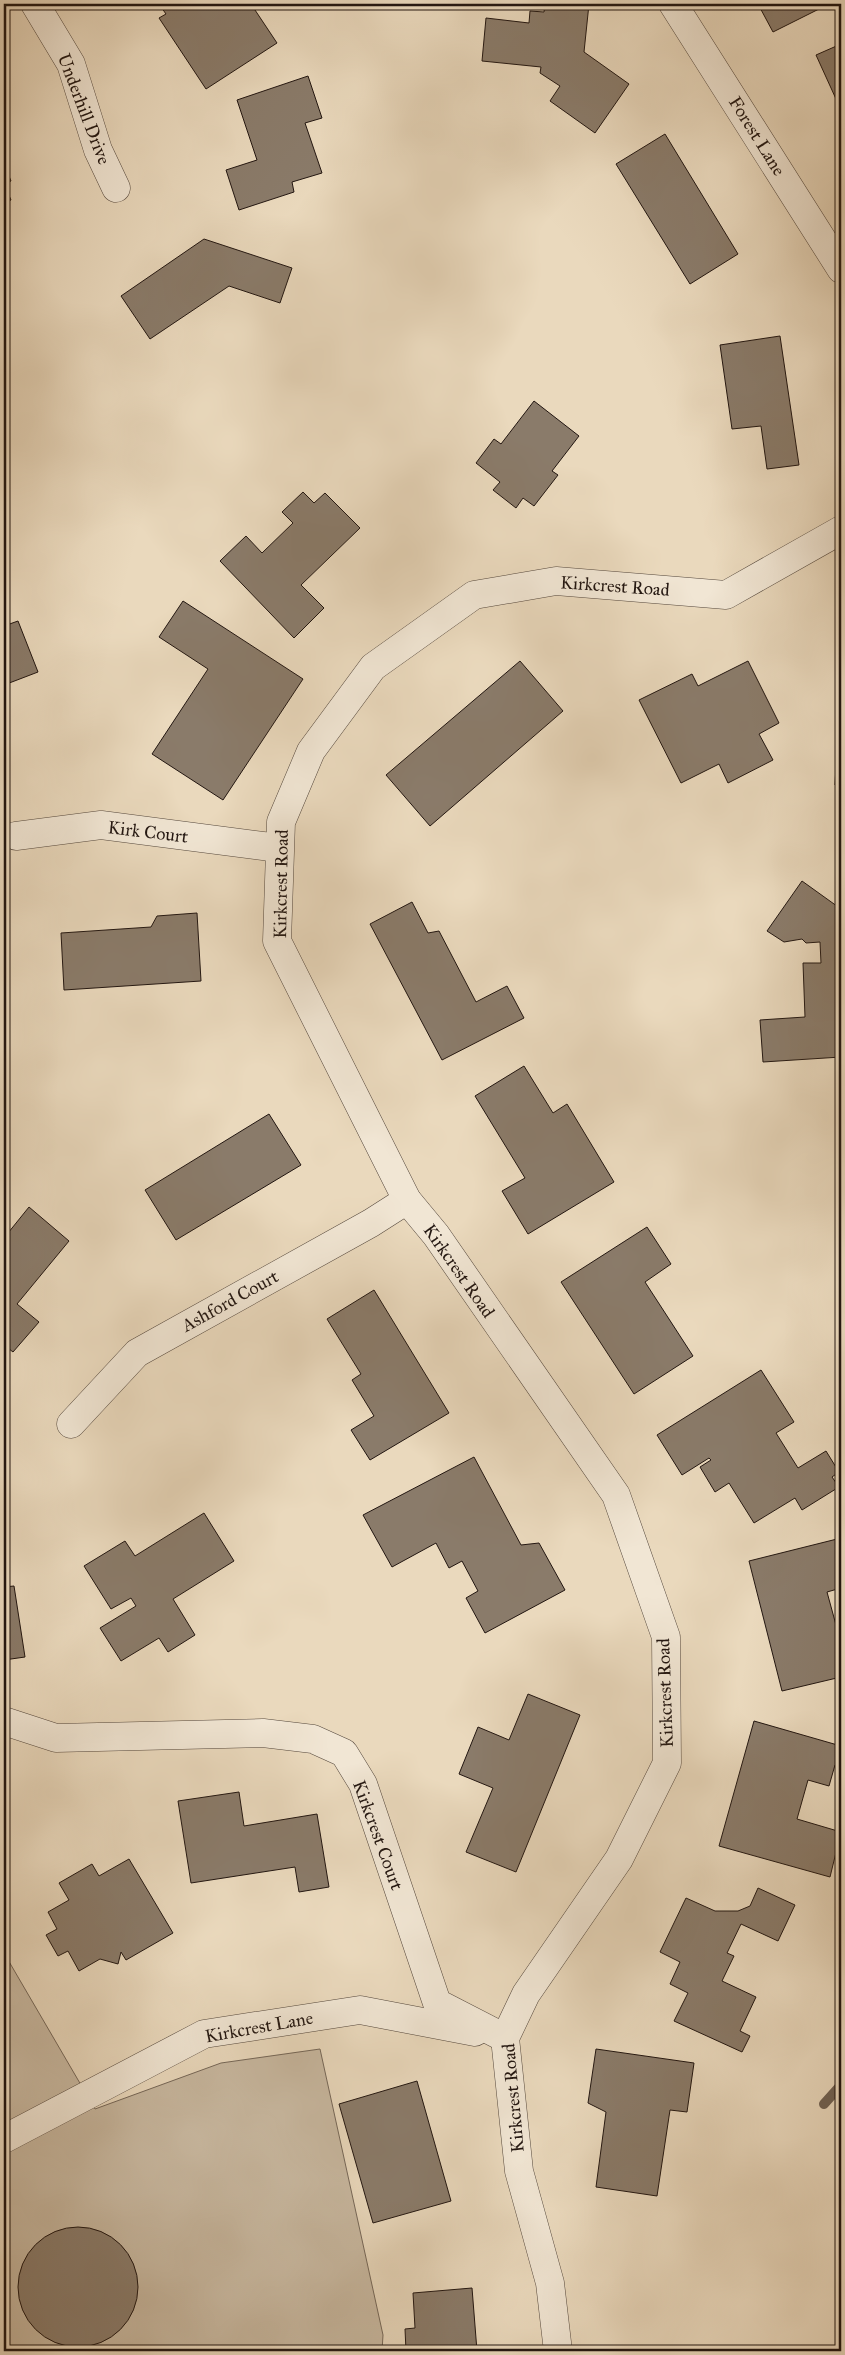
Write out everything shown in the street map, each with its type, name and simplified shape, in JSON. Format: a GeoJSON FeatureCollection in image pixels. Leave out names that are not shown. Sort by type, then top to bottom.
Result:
{"type":"FeatureCollection","features":[{"type":"Feature","properties":{"kind":"street","name":"Underhill Drive"},"geometry":{"type":"LineString","coordinates":[[36,4],[71,64],[98,150],[116,188]]}},
{"type":"Feature","properties":{"kind":"street","name":"Forest Lane"},"geometry":{"type":"LineString","coordinates":[[673,4],[841,269]]}},
{"type":"Feature","properties":{"kind":"street","name":"Kirkcrest Road"},"geometry":{"type":"LineString","coordinates":[[558,2351],[550,2283],[519,2172],[506,2038],[526,1994],[619,1859],[667,1763],[666,1637],[616,1495],[436,1235],[407,1200],[277,941],[281,822],[311,751],[373,667],[474,595],[556,581],[726,595],[841,530]]}},
{"type":"Feature","properties":{"kind":"street","name":"Kirk Court"},"geometry":{"type":"LineString","coordinates":[[16,836],[101,825],[279,848]]}},
{"type":"Feature","properties":{"kind":"street","name":"Ashford Court"},"geometry":{"type":"LineString","coordinates":[[72,1424],[137,1353],[371,1223],[407,1200]]}},
{"type":"Feature","properties":{"kind":"street","name":"Kirkcrest Court"},"geometry":{"type":"LineString","coordinates":[[4,1721],[56,1738],[263,1733],[313,1739],[344,1753],[363,1784],[437,2003],[506,2038]]}},
{"type":"Feature","properties":{"kind":"street","name":"Kirkcrest Lane"},"geometry":{"type":"LineString","coordinates":[[4,2139],[204,2034],[360,2010],[506,2038]]}},
{"type":"Feature","properties":{"kind":"shaded area"},"geometry":{"type":"Polygon","coordinates":[[[4,1953],[95,2109],[221,2063],[320,2049],[383,2335],[382,2351],[4,2351],[4,1953]]]}},
{"type":"Feature","properties":{"kind":"building"},"geometry":{"type":"Polygon","coordinates":[[[159,4],[251,4],[277,43],[206,89],[159,18],[166,14],[159,4]]]}},
{"type":"Feature","properties":{"kind":"building"},"geometry":{"type":"Polygon","coordinates":[[[545,4],[589,4],[584,52],[629,84],[595,133],[550,101],[560,86],[540,73],[541,67],[482,61],[486,18],[529,23],[530,11],[544,12],[545,4]]]}},
{"type":"Feature","properties":{"kind":"building"},"geometry":{"type":"Polygon","coordinates":[[[758,4],[829,4],[773,32],[758,4]]]}},
{"type":"Feature","properties":{"kind":"building"},"geometry":{"type":"Polygon","coordinates":[[[841,44],[841,110],[816,55],[841,44]]]}},
{"type":"Feature","properties":{"kind":"building"},"geometry":{"type":"Polygon","coordinates":[[[308,76],[322,118],[305,123],[322,173],[292,182],[294,192],[239,210],[226,170],[257,160],[237,100],[308,76]]]}},
{"type":"Feature","properties":{"kind":"building"},"geometry":{"type":"Polygon","coordinates":[[[665,134],[738,254],[690,284],[616,164],[665,134]]]}},
{"type":"Feature","properties":{"kind":"building"},"geometry":{"type":"Polygon","coordinates":[[[4,164],[11,181],[4,184],[4,164]]]}},
{"type":"Feature","properties":{"kind":"building"},"geometry":{"type":"Polygon","coordinates":[[[4,184],[11,200],[4,203],[4,184]]]}},
{"type":"Feature","properties":{"kind":"building"},"geometry":{"type":"Polygon","coordinates":[[[204,239],[292,268],[280,303],[229,286],[150,339],[121,296],[204,239]]]}},
{"type":"Feature","properties":{"kind":"building"},"geometry":{"type":"Polygon","coordinates":[[[780,336],[799,465],[767,469],[761,426],[732,429],[720,345],[780,336]]]}},
{"type":"Feature","properties":{"kind":"building"},"geometry":{"type":"Polygon","coordinates":[[[534,401],[579,436],[552,471],[558,475],[534,506],[523,498],[516,508],[493,490],[500,482],[476,463],[494,439],[501,444],[534,401]]]}},
{"type":"Feature","properties":{"kind":"building"},"geometry":{"type":"Polygon","coordinates":[[[303,492],[314,503],[325,493],[360,528],[301,585],[324,608],[294,638],[220,561],[246,536],[262,553],[293,523],[282,512],[303,492]]]}},
{"type":"Feature","properties":{"kind":"building"},"geometry":{"type":"Polygon","coordinates":[[[183,601],[303,679],[223,800],[152,754],[208,669],[159,637],[183,601]]]}},
{"type":"Feature","properties":{"kind":"building"},"geometry":{"type":"Polygon","coordinates":[[[18,621],[38,672],[4,685],[4,626],[18,621]]]}},
{"type":"Feature","properties":{"kind":"building"},"geometry":{"type":"Polygon","coordinates":[[[837,626],[841,626],[841,702],[837,702],[837,626]]]}},
{"type":"Feature","properties":{"kind":"building"},"geometry":{"type":"Polygon","coordinates":[[[520,661],[563,711],[430,826],[386,775],[520,661]]]}},
{"type":"Feature","properties":{"kind":"building"},"geometry":{"type":"Polygon","coordinates":[[[748,661],[779,723],[759,734],[773,760],[728,783],[719,764],[681,783],[639,700],[692,674],[698,686],[748,661]]]}},
{"type":"Feature","properties":{"kind":"building"},"geometry":{"type":"Polygon","coordinates":[[[837,746],[841,746],[841,785],[835,785],[837,746]]]}},
{"type":"Feature","properties":{"kind":"building"},"geometry":{"type":"Polygon","coordinates":[[[802,881],[841,909],[841,1057],[763,1062],[760,1020],[805,1017],[803,963],[821,963],[820,942],[806,943],[802,939],[784,942],[767,931],[802,881]]]}},
{"type":"Feature","properties":{"kind":"building"},"geometry":{"type":"Polygon","coordinates":[[[412,902],[428,933],[439,931],[476,1002],[507,986],[524,1018],[442,1060],[370,924],[412,902]]]}},
{"type":"Feature","properties":{"kind":"building"},"geometry":{"type":"Polygon","coordinates":[[[197,913],[201,981],[64,990],[61,933],[151,927],[157,916],[197,913]]]}},
{"type":"Feature","properties":{"kind":"building"},"geometry":{"type":"Polygon","coordinates":[[[524,1066],[553,1113],[567,1104],[614,1182],[528,1234],[502,1191],[525,1178],[475,1096],[524,1066]]]}},
{"type":"Feature","properties":{"kind":"building"},"geometry":{"type":"Polygon","coordinates":[[[269,1114],[301,1165],[176,1240],[145,1190],[269,1114]]]}},
{"type":"Feature","properties":{"kind":"building"},"geometry":{"type":"Polygon","coordinates":[[[29,1207],[69,1241],[17,1304],[39,1322],[13,1352],[4,1345],[4,1238],[29,1207]]]}},
{"type":"Feature","properties":{"kind":"building"},"geometry":{"type":"Polygon","coordinates":[[[647,1227],[671,1264],[645,1282],[693,1356],[634,1394],[561,1282],[647,1227]]]}},
{"type":"Feature","properties":{"kind":"building"},"geometry":{"type":"Polygon","coordinates":[[[374,1290],[449,1413],[370,1460],[351,1430],[374,1416],[352,1380],[361,1374],[327,1319],[374,1290]]]}},
{"type":"Feature","properties":{"kind":"building"},"geometry":{"type":"Polygon","coordinates":[[[761,1370],[794,1422],[776,1433],[798,1468],[826,1451],[839,1472],[832,1477],[839,1487],[802,1510],[795,1498],[754,1523],[729,1483],[715,1492],[700,1467],[711,1460],[709,1458],[682,1475],[657,1435],[761,1370]]]}},
{"type":"Feature","properties":{"kind":"building"},"geometry":{"type":"Polygon","coordinates":[[[474,1457],[521,1545],[539,1543],[565,1590],[485,1633],[466,1598],[478,1591],[462,1561],[449,1568],[436,1543],[392,1567],[363,1515],[474,1457]]]}},
{"type":"Feature","properties":{"kind":"building"},"geometry":{"type":"Polygon","coordinates":[[[204,1513],[234,1561],[173,1599],[195,1635],[168,1652],[159,1638],[121,1661],[100,1628],[136,1606],[131,1598],[111,1609],[84,1566],[125,1541],[135,1556],[204,1513]]]}},
{"type":"Feature","properties":{"kind":"building"},"geometry":{"type":"Polygon","coordinates":[[[841,1538],[841,1588],[827,1592],[839,1636],[841,1635],[841,1677],[782,1691],[749,1561],[841,1538]]]}},
{"type":"Feature","properties":{"kind":"building"},"geometry":{"type":"Polygon","coordinates":[[[14,1586],[25,1657],[4,1660],[4,1587],[14,1586]]]}},
{"type":"Feature","properties":{"kind":"building"},"geometry":{"type":"Polygon","coordinates":[[[528,1694],[580,1715],[516,1872],[466,1852],[493,1788],[459,1774],[478,1727],[509,1740],[528,1694]]]}},
{"type":"Feature","properties":{"kind":"building"},"geometry":{"type":"Polygon","coordinates":[[[754,1721],[841,1746],[841,1765],[835,1765],[829,1786],[808,1780],[797,1819],[841,1832],[830,1877],[719,1846],[754,1721]]]}},
{"type":"Feature","properties":{"kind":"building"},"geometry":{"type":"Polygon","coordinates":[[[239,1792],[244,1826],[317,1814],[329,1887],[299,1892],[295,1867],[191,1883],[178,1801],[239,1792]]]}},
{"type":"Feature","properties":{"kind":"building"},"geometry":{"type":"Polygon","coordinates":[[[129,1859],[173,1933],[126,1960],[121,1952],[118,1964],[100,1959],[79,1971],[68,1951],[58,1956],[46,1935],[57,1929],[48,1912],[69,1900],[59,1883],[92,1864],[99,1876],[129,1859]]]}},
{"type":"Feature","properties":{"kind":"building"},"geometry":{"type":"Polygon","coordinates":[[[758,1888],[795,1905],[778,1941],[741,1924],[727,1953],[734,1956],[722,1981],[756,1997],[740,2031],[750,2036],[742,2052],[674,2021],[688,1993],[670,1984],[680,1962],[660,1952],[686,1898],[715,1911],[738,1911],[750,1906],[758,1888]]]}},
{"type":"Feature","properties":{"kind":"building"},"geometry":{"type":"Polygon","coordinates":[[[596,2049],[694,2063],[687,2112],[670,2110],[657,2196],[596,2187],[606,2112],[588,2103],[596,2049]]]}},
{"type":"Feature","properties":{"kind":"building"},"geometry":{"type":"Polygon","coordinates":[[[417,2081],[451,2201],[373,2223],[339,2104],[417,2081]]]}},
{"type":"Feature","properties":{"kind":"building"},"geometry":{"type":"Polygon","coordinates":[[[78,2227],[90,2228],[101,2232],[111,2237],[120,2245],[128,2254],[133,2264],[137,2275],[137,2299],[133,2310],[128,2320],[120,2329],[111,2337],[101,2342],[90,2346],[78,2347],[66,2346],[55,2342],[45,2337],[36,2329],[28,2320],[23,2310],[19,2299],[18,2287],[19,2275],[23,2264],[28,2254],[36,2245],[45,2237],[55,2232],[66,2228],[78,2227]]]}},
{"type":"Feature","properties":{"kind":"building"},"geometry":{"type":"Polygon","coordinates":[[[472,2288],[477,2351],[406,2351],[405,2329],[415,2328],[413,2293],[472,2288]]]}},
{"type":"Feature","properties":{"kind":"waterway"},"geometry":{"type":"LineString","coordinates":[[824,2104],[841,2085]]}}]}
